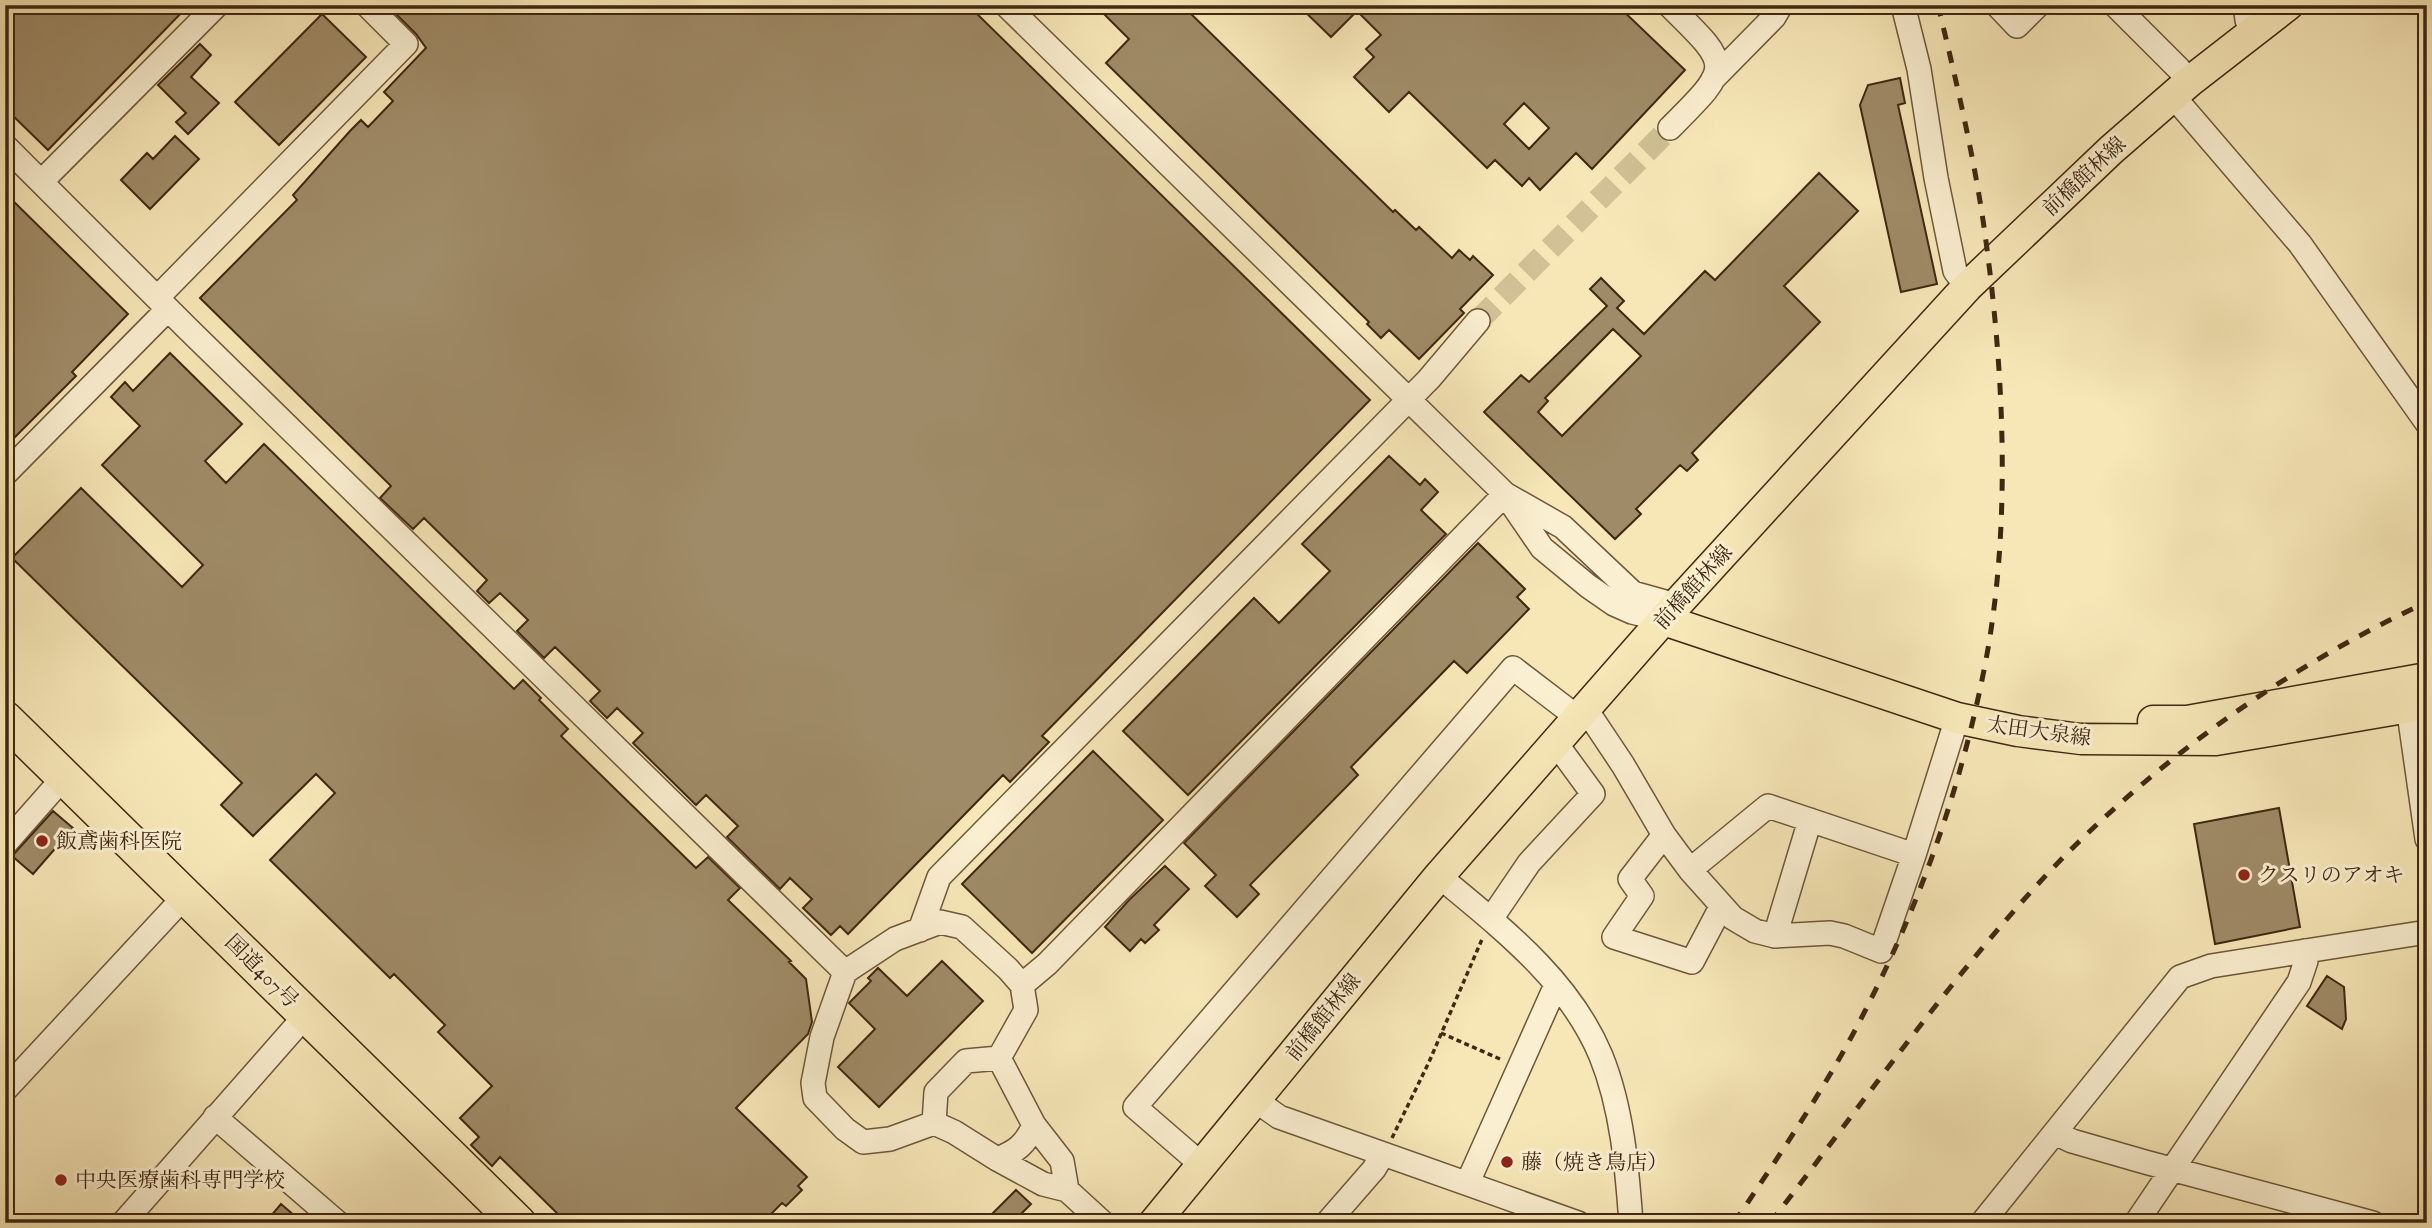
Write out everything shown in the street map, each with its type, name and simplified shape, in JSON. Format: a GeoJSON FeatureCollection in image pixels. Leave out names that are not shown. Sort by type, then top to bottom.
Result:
{"type":"FeatureCollection","features":[{"type":"Feature","properties":{"kind":"highway","name":"国道407号"},"geometry":{"type":"LineString","coordinates":[[5,719],[518,1223]]}},
{"type":"Feature","properties":{"kind":"main road","name":"前橋館林線"},"geometry":{"type":"LineString","coordinates":[[1154,1223],[1438,876],[1670,612],[1967,287],[2111,150],[2181,89],[2248,19],[2288,5]]}},
{"type":"Feature","properties":{"kind":"main road","name":"太田大泉線"},"geometry":{"type":"LineString","coordinates":[[1670,612],[2023,716],[2092,721],[2187,721],[2417,693]]}},
{"type":"Feature","properties":{"kind":"main road","name":"太田大泉線"},"geometry":{"type":"LineString","coordinates":[[1670,612],[1957,718],[2018,731],[2081,739],[2216,740],[2417,693]]}},
{"type":"Feature","properties":{"kind":"street"},"geometry":{"type":"LineString","coordinates":[[41,183],[217,5]]}},
{"type":"Feature","properties":{"kind":"street"},"geometry":{"type":"LineString","coordinates":[[5,474],[406,44],[367,5]]}},
{"type":"Feature","properties":{"kind":"street"},"geometry":{"type":"LineString","coordinates":[[1006,5],[1505,494],[1542,548],[1614,604],[1632,612],[1670,612]]}},
{"type":"Feature","properties":{"kind":"street"},"geometry":{"type":"LineString","coordinates":[[1669,5],[1707,43],[1717,58],[1718,70],[1708,90],[1670,128]]}},
{"type":"Feature","properties":{"kind":"street"},"geometry":{"type":"LineString","coordinates":[[1713,79],[1774,17],[1781,5]]}},
{"type":"Feature","properties":{"kind":"street"},"geometry":{"type":"LineString","coordinates":[[1903,5],[1919,69],[1936,178],[1955,271],[1967,287]]}},
{"type":"Feature","properties":{"kind":"street"},"geometry":{"type":"LineString","coordinates":[[1997,5],[2017,26],[2038,5]]}},
{"type":"Feature","properties":{"kind":"street"},"geometry":{"type":"LineString","coordinates":[[2115,5],[2179,69],[2181,89],[2300,244],[2427,423]]}},
{"type":"Feature","properties":{"kind":"street"},"geometry":{"type":"LineString","coordinates":[[5,146],[162,304],[845,972]]}},
{"type":"Feature","properties":{"kind":"street"},"geometry":{"type":"LineString","coordinates":[[920,930],[939,877],[1429,379],[1478,321]]}},
{"type":"Feature","properties":{"kind":"street"},"geometry":{"type":"LineString","coordinates":[[1022,985],[1057,954],[1505,494]]}},
{"type":"Feature","properties":{"kind":"street"},"geometry":{"type":"LineString","coordinates":[[1202,1165],[1135,1107],[1513,668],[1581,713],[1623,765],[1658,827],[1690,870],[1721,906],[1746,927],[1786,935],[1829,933],[1881,951],[1957,718]]}},
{"type":"Feature","properties":{"kind":"street"},"geometry":{"type":"LineString","coordinates":[[2417,693],[2427,839]]}},
{"type":"Feature","properties":{"kind":"street"},"geometry":{"type":"LineString","coordinates":[[1491,919],[1529,863],[1593,794],[1555,742]]}},
{"type":"Feature","properties":{"kind":"street"},"geometry":{"type":"LineString","coordinates":[[5,844],[64,777]]}},
{"type":"Feature","properties":{"kind":"street"},"geometry":{"type":"LineString","coordinates":[[1690,870],[1768,806],[1914,855]]}},
{"type":"Feature","properties":{"kind":"street"},"geometry":{"type":"LineString","coordinates":[[1786,935],[1810,820]]}},
{"type":"Feature","properties":{"kind":"street"},"geometry":{"type":"LineString","coordinates":[[1658,827],[1630,879],[1642,895],[1614,937],[1692,962],[1721,906]]}},
{"type":"Feature","properties":{"kind":"street"},"geometry":{"type":"LineString","coordinates":[[1438,876],[1523,947],[1578,1013],[1600,1055],[1614,1096],[1626,1166],[1631,1223]]}},
{"type":"Feature","properties":{"kind":"street"},"geometry":{"type":"LineString","coordinates":[[5,1090],[186,895]]}},
{"type":"Feature","properties":{"kind":"street"},"geometry":{"type":"LineString","coordinates":[[999,1058],[1026,1010],[1022,985],[962,927],[940,922],[895,939],[845,972],[822,1037],[813,1083],[815,1098],[845,1129],[863,1142],[890,1139],[934,1122],[1043,1184],[1068,1190],[1103,1223]]}},
{"type":"Feature","properties":{"kind":"street"},"geometry":{"type":"LineString","coordinates":[[1982,1223],[2180,977],[2211,966],[2427,932]]}},
{"type":"Feature","properties":{"kind":"street"},"geometry":{"type":"LineString","coordinates":[[2136,1223],[2299,982],[2306,961],[2305,950]]}},
{"type":"Feature","properties":{"kind":"street"},"geometry":{"type":"LineString","coordinates":[[1468,1182],[1556,985]]}},
{"type":"Feature","properties":{"kind":"street"},"geometry":{"type":"LineString","coordinates":[[123,1223],[306,1015]]}},
{"type":"Feature","properties":{"kind":"street"},"geometry":{"type":"LineString","coordinates":[[934,1122],[936,1092],[966,1061],[999,1058]]}},
{"type":"Feature","properties":{"kind":"street"},"geometry":{"type":"LineString","coordinates":[[999,1058],[1034,1125],[1062,1161],[1068,1190]]}},
{"type":"Feature","properties":{"kind":"street"},"geometry":{"type":"LineString","coordinates":[[1255,1100],[1279,1117],[1578,1223]]}},
{"type":"Feature","properties":{"kind":"street"},"geometry":{"type":"LineString","coordinates":[[215,1117],[336,1222]]}},
{"type":"Feature","properties":{"kind":"street"},"geometry":{"type":"LineString","coordinates":[[997,1159],[1015,1152],[1029,1138],[1034,1125]]}},
{"type":"Feature","properties":{"kind":"street"},"geometry":{"type":"LineString","coordinates":[[2055,1133],[2073,1141],[2373,1223]]}},
{"type":"Feature","properties":{"kind":"street"},"geometry":{"type":"LineString","coordinates":[[1327,1223],[1383,1154]]}},
{"type":"Feature","properties":{"kind":"path"},"geometry":{"type":"LineString","coordinates":[[1383,1154],[1441,1033],[1491,919]]}},
{"type":"Feature","properties":{"kind":"path"},"geometry":{"type":"LineString","coordinates":[[1441,1033],[1518,1068]]}},
{"type":"Feature","properties":{"kind":"building"},"geometry":{"type":"Polygon","coordinates":[[[5,5],[189,5],[48,150],[5,108],[5,5]]]}},
{"type":"Feature","properties":{"kind":"building"},"geometry":{"type":"Polygon","coordinates":[[[387,5],[968,5],[1370,400],[1042,736],[1049,742],[1010,782],[1003,775],[848,934],[840,926],[831,935],[803,908],[812,899],[790,878],[780,889],[727,837],[738,826],[706,795],[696,805],[633,743],[643,733],[617,708],[607,718],[590,701],[600,691],[555,647],[544,658],[517,631],[528,620],[500,593],[489,603],[477,591],[487,580],[424,518],[413,529],[380,498],[391,486],[200,298],[297,200],[293,195],[350,131],[361,120],[368,127],[393,101],[384,92],[426,48],[387,5]]]}},
{"type":"Feature","properties":{"kind":"building"},"geometry":{"type":"Polygon","coordinates":[[[1095,5],[1182,5],[1393,212],[1395,210],[1416,230],[1419,227],[1452,258],[1459,250],[1470,260],[1473,256],[1493,275],[1460,309],[1464,313],[1419,359],[1389,330],[1381,338],[1367,324],[1369,322],[1106,63],[1129,39],[1095,5]]]}},
{"type":"Feature","properties":{"kind":"building"},"geometry":{"type":"Polygon","coordinates":[[[1298,5],[1617,5],[1685,70],[1592,169],[1576,153],[1540,190],[1529,178],[1522,186],[1495,160],[1487,168],[1409,92],[1389,112],[1354,77],[1374,57],[1366,49],[1381,35],[1357,11],[1331,37],[1298,5]],[[1524,103],[1504,124],[1529,149],[1549,128],[1524,103]]]}},
{"type":"Feature","properties":{"kind":"building"},"geometry":{"type":"Polygon","coordinates":[[[322,14],[366,57],[279,145],[235,102],[322,14]]]}},
{"type":"Feature","properties":{"kind":"building"},"geometry":{"type":"Polygon","coordinates":[[[200,44],[211,55],[191,77],[219,103],[188,134],[176,122],[186,113],[158,85],[200,44]]]}},
{"type":"Feature","properties":{"kind":"building"},"geometry":{"type":"Polygon","coordinates":[[[1900,78],[1905,103],[1898,105],[1937,284],[1901,292],[1860,105],[1868,85],[1900,78]]]}},
{"type":"Feature","properties":{"kind":"building"},"geometry":{"type":"Polygon","coordinates":[[[175,136],[199,159],[150,209],[121,180],[147,153],[153,159],[175,136]]]}},
{"type":"Feature","properties":{"kind":"building"},"geometry":{"type":"Polygon","coordinates":[[[1819,173],[1858,211],[1784,286],[1820,322],[1692,453],[1698,460],[1687,471],[1680,465],[1636,509],[1641,514],[1615,539],[1484,412],[1521,375],[1529,382],[1607,306],[1590,289],[1601,278],[1624,301],[1617,308],[1644,334],[1705,271],[1715,280],[1819,173]],[[1613,329],[1545,398],[1548,401],[1538,412],[1562,436],[1641,356],[1613,329]]]}},
{"type":"Feature","properties":{"kind":"building"},"geometry":{"type":"Polygon","coordinates":[[[5,193],[128,314],[72,372],[76,376],[5,447],[5,193]]]}},
{"type":"Feature","properties":{"kind":"building"},"geometry":{"type":"Polygon","coordinates":[[[170,353],[242,424],[205,461],[226,483],[264,444],[514,689],[523,680],[568,729],[561,736],[696,868],[708,857],[740,888],[728,900],[806,979],[812,1022],[808,1034],[736,1108],[807,1177],[798,1186],[802,1190],[786,1206],[782,1203],[762,1223],[567,1223],[500,1157],[492,1166],[471,1145],[479,1137],[460,1118],[492,1086],[438,1032],[445,1025],[394,974],[390,978],[270,860],[335,793],[316,774],[253,836],[221,805],[242,783],[12,558],[81,488],[182,587],[203,565],[102,465],[140,426],[111,397],[125,382],[133,391],[170,353]]]}},
{"type":"Feature","properties":{"kind":"building"},"geometry":{"type":"Polygon","coordinates":[[[1389,456],[1420,485],[1425,479],[1438,492],[1421,510],[1446,534],[1188,795],[1123,731],[1254,598],[1279,623],[1330,571],[1302,544],[1389,456]]]}},
{"type":"Feature","properties":{"kind":"building"},"geometry":{"type":"Polygon","coordinates":[[[1478,543],[1525,589],[1517,597],[1529,609],[1467,673],[1454,661],[1351,767],[1358,775],[1250,885],[1259,894],[1237,917],[1205,886],[1216,875],[1184,843],[1478,543]]]}},
{"type":"Feature","properties":{"kind":"building"},"geometry":{"type":"Polygon","coordinates":[[[1093,751],[1163,820],[1032,953],[962,884],[1093,751]]]}},
{"type":"Feature","properties":{"kind":"building"},"geometry":{"type":"Polygon","coordinates":[[[2279,808],[2300,927],[2215,944],[2194,824],[2279,808]]]}},
{"type":"Feature","properties":{"kind":"building","name":"飯鳶歯科医院"},"geometry":{"type":"Polygon","coordinates":[[[53,811],[73,828],[33,874],[12,856],[53,811]]]}},
{"type":"Feature","properties":{"kind":"building"},"geometry":{"type":"Polygon","coordinates":[[[1165,866],[1189,889],[1154,925],[1159,930],[1145,943],[1141,939],[1130,951],[1105,927],[1165,866]]]}},
{"type":"Feature","properties":{"kind":"building"},"geometry":{"type":"Polygon","coordinates":[[[942,961],[983,1001],[879,1107],[838,1067],[875,1029],[849,1003],[871,981],[868,978],[878,968],[907,996],[942,961]]]}},
{"type":"Feature","properties":{"kind":"building"},"geometry":{"type":"Polygon","coordinates":[[[2327,976],[2344,987],[2346,1019],[2342,1029],[2307,1006],[2327,976]]]}},
{"type":"Feature","properties":{"kind":"building"},"geometry":{"type":"Polygon","coordinates":[[[1016,1190],[1031,1204],[1012,1223],[983,1223],[1016,1190]]]}},
{"type":"Feature","properties":{"kind":"building"},"geometry":{"type":"Polygon","coordinates":[[[281,1204],[303,1223],[265,1223],[281,1204]]]}},
{"type":"Feature","properties":{"kind":"tunnel"},"geometry":{"type":"LineString","coordinates":[[1478,321],[1670,128]]}},
{"type":"Feature","properties":{"kind":"railway"},"geometry":{"type":"LineString","coordinates":[[1734,1223],[1839,1060],[1888,964],[1922,884],[1951,802],[1983,675],[1999,563],[2002,506],[2000,389],[1990,275],[1979,193],[1938,5]]}},
{"type":"Feature","properties":{"kind":"railway"},"geometry":{"type":"LineString","coordinates":[[1770,1223],[1976,955],[2050,871],[2091,830],[2179,754],[2274,686],[2324,656],[2427,602]]}},
{"type":"Feature","properties":{"kind":"place","name":"飯鳶歯科医院"},"geometry":{"type":"Point","coordinates":[42,841]}},
{"type":"Feature","properties":{"kind":"place","name":"クスリのアオキ"},"geometry":{"type":"Point","coordinates":[2244,875]}},
{"type":"Feature","properties":{"kind":"place","name":"藤（焼き鳥店）"},"geometry":{"type":"Point","coordinates":[1507,1162]}},
{"type":"Feature","properties":{"kind":"place","name":"中央医療歯科専門学校"},"geometry":{"type":"Point","coordinates":[61,1180]}}]}
